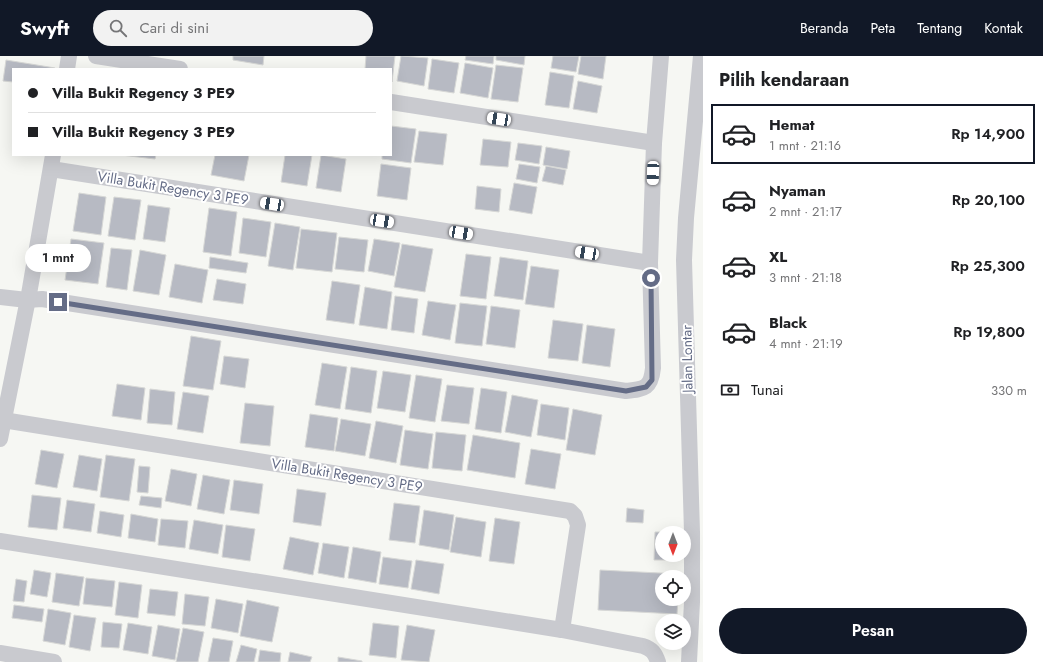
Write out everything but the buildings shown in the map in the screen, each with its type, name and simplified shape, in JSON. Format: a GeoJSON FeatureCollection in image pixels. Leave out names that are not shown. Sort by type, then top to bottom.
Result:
{"type":"FeatureCollection","features":[{"type":"Feature","properties":{"kind":"street"},"geometry":{"type":"LineString","coordinates":[[67,68],[69,56]]}},
{"type":"Feature","properties":{"kind":"street"},"geometry":{"type":"LineString","coordinates":[[96,56],[174,68]]}},
{"type":"Feature","properties":{"kind":"street"},"geometry":{"type":"LineString","coordinates":[[0,298],[33,298],[626,391],[646,387],[652,380],[650,263],[654,143],[660,56]]}},
{"type":"Feature","properties":{"kind":"street","name":"Jalan Lontar"},"geometry":{"type":"LineString","coordinates":[[689,662],[692,602],[692,540],[684,260],[686,218],[701,56]]}},
{"type":"Feature","properties":{"kind":"street"},"geometry":{"type":"LineString","coordinates":[[392,102],[654,143]]}},
{"type":"Feature","properties":{"kind":"street","name":"Villa Bukit Regency 3 PE9"},"geometry":{"type":"LineString","coordinates":[[0,439],[3,420],[33,298],[52,162],[650,263]]}},
{"type":"Feature","properties":{"kind":"street"},"geometry":{"type":"LineString","coordinates":[[0,286],[33,298]]}},
{"type":"Feature","properties":{"kind":"street","name":"Villa Bukit Regency 3 PE9"},"geometry":{"type":"LineString","coordinates":[[3,420],[570,511],[575,516],[578,525],[562,630]]}},
{"type":"Feature","properties":{"kind":"street"},"geometry":{"type":"LineString","coordinates":[[0,541],[562,630],[643,646],[655,653],[658,662]]}},
{"type":"Feature","properties":{"kind":"street"},"geometry":{"type":"LineString","coordinates":[[0,653],[54,662]]}},
{"type":"Feature","properties":{"kind":"route"},"geometry":{"type":"LineString","coordinates":[[58,302],[626,391],[646,387],[652,380],[651,278]]}}]}
